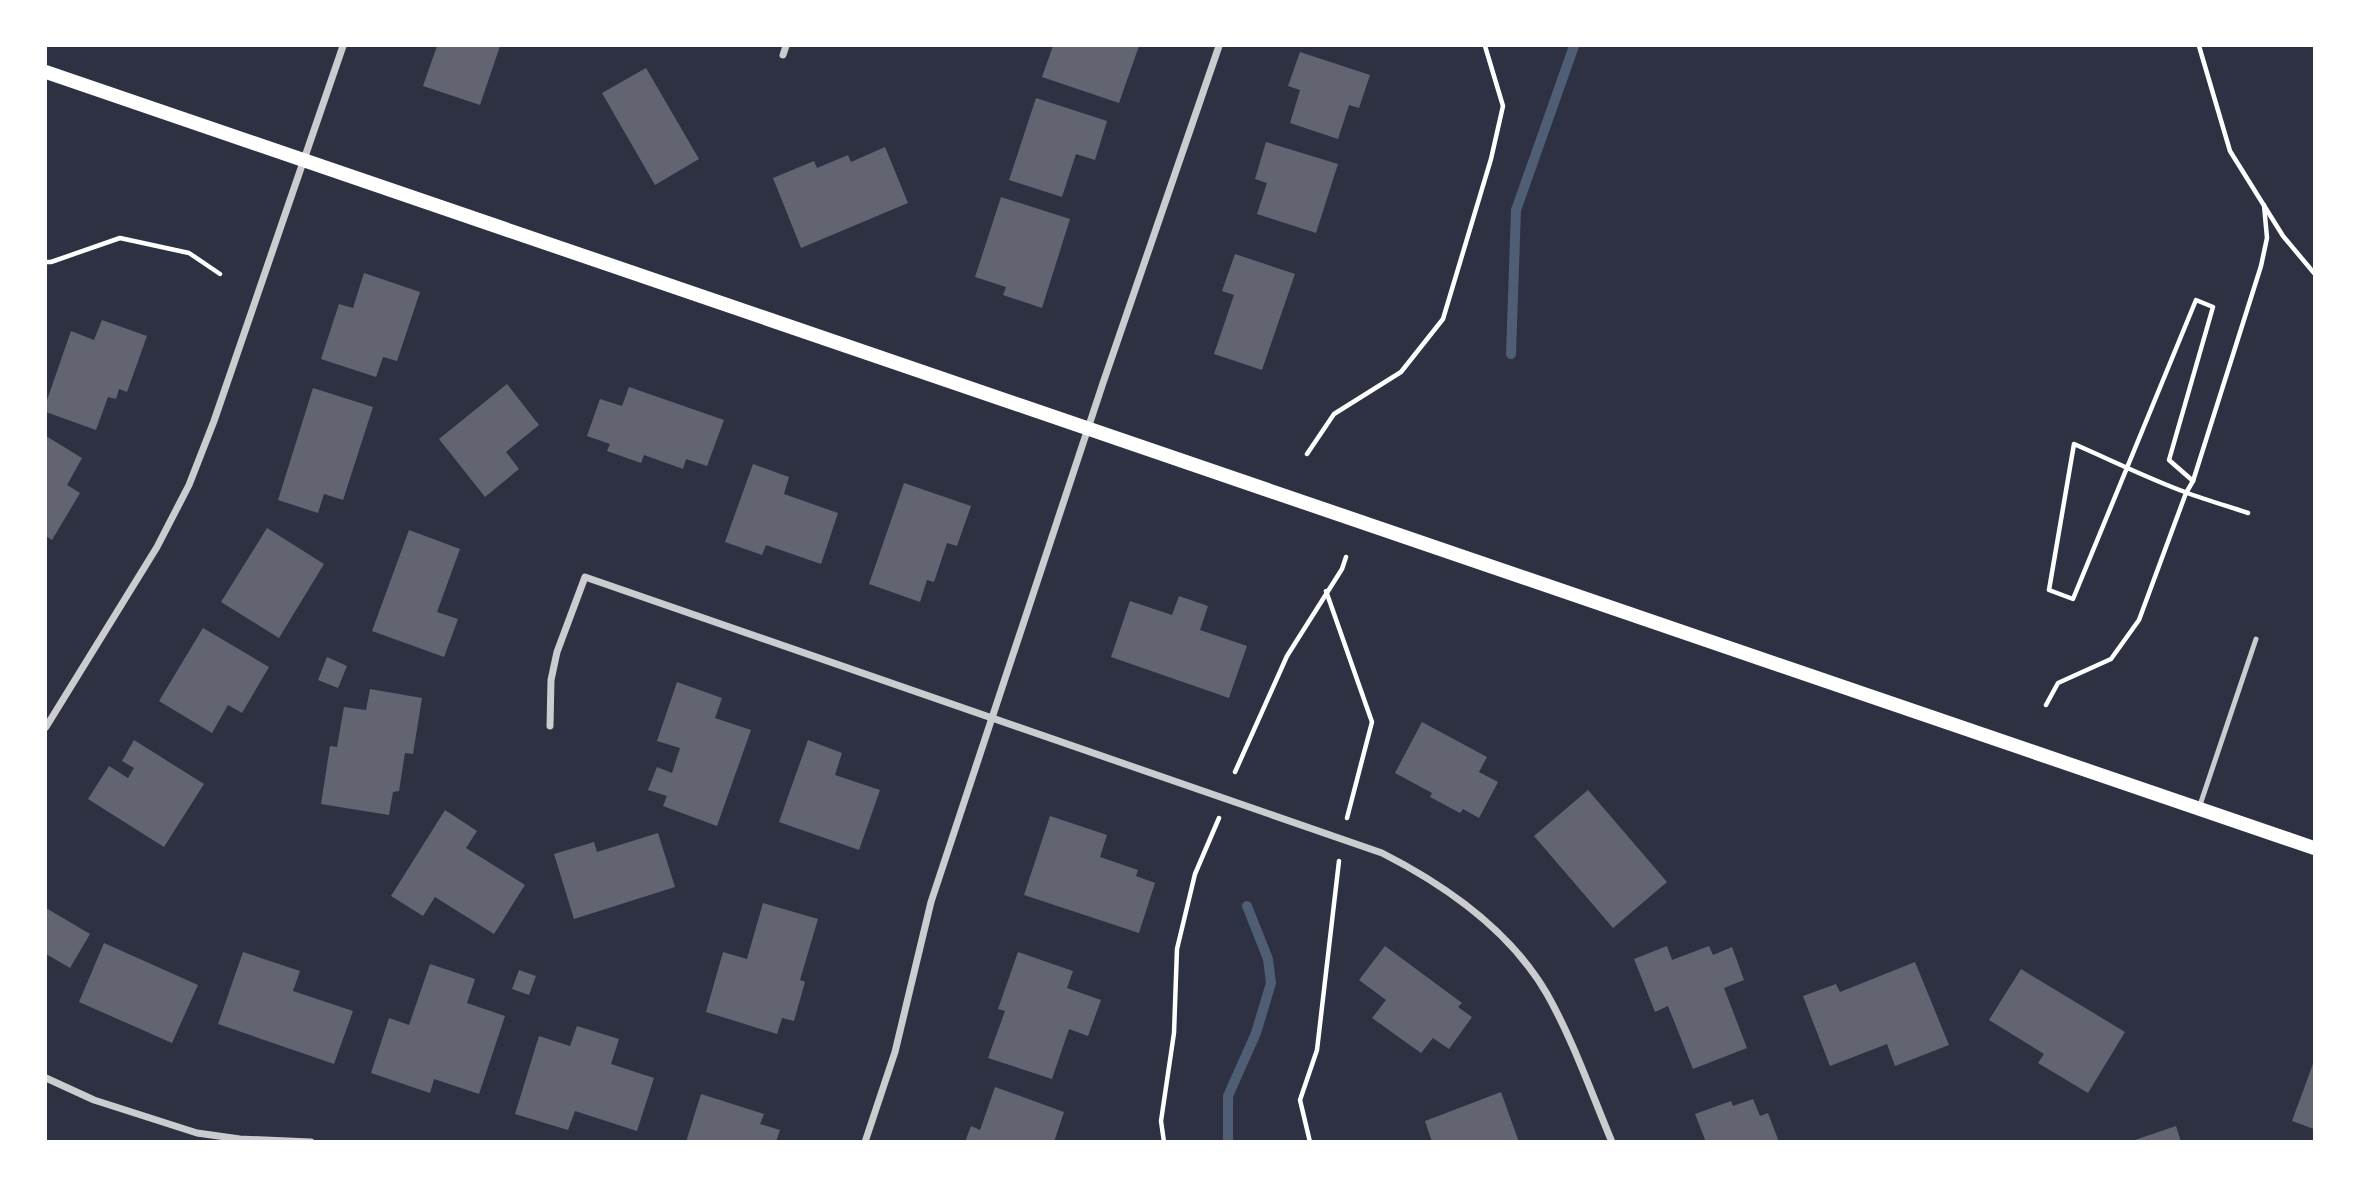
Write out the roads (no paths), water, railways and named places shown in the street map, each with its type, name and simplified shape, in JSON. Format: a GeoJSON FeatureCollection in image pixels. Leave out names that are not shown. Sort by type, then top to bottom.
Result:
{"type":"FeatureCollection","features":[{"type":"Feature","properties":{"kind":"main road"},"geometry":{"type":"LineString","coordinates":[[46,72],[2315,848]]}},
{"type":"Feature","properties":{"kind":"street"},"geometry":{"type":"LineString","coordinates":[[46,727],[156,547],[189,485],[214,421],[342,46]]}},
{"type":"Feature","properties":{"kind":"street"},"geometry":{"type":"LineString","coordinates":[[783,55],[786,46]]}},
{"type":"Feature","properties":{"kind":"street"},"geometry":{"type":"LineString","coordinates":[[865,1142],[895,1052],[928,911],[1219,46]]}},
{"type":"Feature","properties":{"kind":"street"},"geometry":{"type":"LineString","coordinates":[[550,726],[551,680],[557,652],[585,578],[1372,849],[1430,879],[1457,897],[1490,925],[1520,957],[1546,992],[1564,1028],[1612,1142]]}},
{"type":"Feature","properties":{"kind":"street"},"geometry":{"type":"LineString","coordinates":[[46,1078],[94,1100],[197,1133],[240,1139],[311,1142]]}},
{"type":"Feature","properties":{"kind":"lane"},"geometry":{"type":"LineString","coordinates":[[2199,808],[2256,639]]}},
{"type":"Feature","properties":{"kind":"waterway"},"geometry":{"type":"LineString","coordinates":[[1511,354],[1516,210],[1574,46]]}},
{"type":"Feature","properties":{"kind":"waterway"},"geometry":{"type":"LineString","coordinates":[[1228,1142],[1228,1096],[1256,1033],[1271,983],[1268,959],[1247,906]]}}]}
